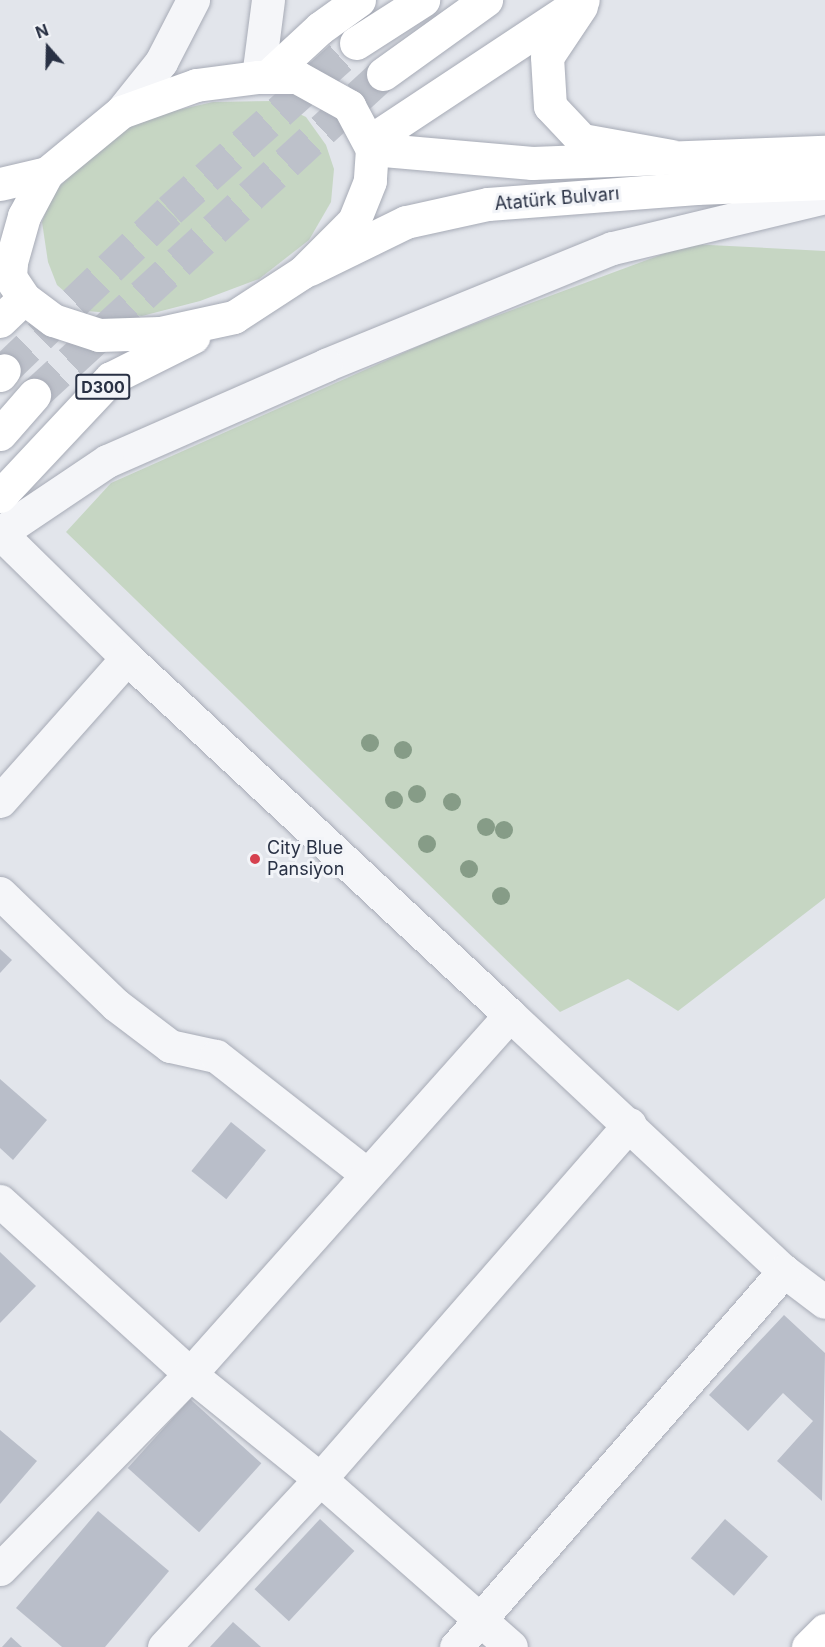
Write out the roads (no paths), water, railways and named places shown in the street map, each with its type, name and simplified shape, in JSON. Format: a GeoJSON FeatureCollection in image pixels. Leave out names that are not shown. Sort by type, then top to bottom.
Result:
{"type":"FeatureCollection","features":[{"type":"Feature","properties":{"kind":"main road"},"geometry":{"type":"LineString","coordinates":[[263,77],[320,28],[360,0]]}},
{"type":"Feature","properties":{"kind":"main road"},"geometry":{"type":"LineString","coordinates":[[356,43],[423,0]]}},
{"type":"Feature","properties":{"kind":"main road"},"geometry":{"type":"LineString","coordinates":[[383,74],[486,0]]}},
{"type":"Feature","properties":{"kind":"main road"},"geometry":{"type":"LineString","coordinates":[[371,145],[584,0]]}},
{"type":"Feature","properties":{"kind":"main road"},"geometry":{"type":"LineString","coordinates":[[584,0],[547,57],[550,106],[582,140],[671,156]]}},
{"type":"Feature","properties":{"kind":"main road"},"geometry":{"type":"LineString","coordinates":[[0,321],[11,284],[11,262],[24,216],[47,173],[121,112],[196,85],[263,77],[297,76],[349,106],[371,145],[370,181],[354,221],[303,272],[234,317],[160,333],[99,335],[53,321],[11,284]]}},
{"type":"Feature","properties":{"kind":"main road","name":"Atatürk Bulvarı"},"geometry":{"type":"LineString","coordinates":[[371,145],[532,163],[825,152]]}},
{"type":"Feature","properties":{"kind":"main road"},"geometry":{"type":"LineString","coordinates":[[0,184],[47,173]]}},
{"type":"Feature","properties":{"kind":"main road","name":"Atatürk Bulvarı"},"geometry":{"type":"LineString","coordinates":[[303,272],[406,222],[488,204],[696,188],[825,183]]}},
{"type":"Feature","properties":{"kind":"main road","name":"D300"},"geometry":{"type":"LineString","coordinates":[[0,496],[111,378],[234,317]]}},
{"type":"Feature","properties":{"kind":"main road"},"geometry":{"type":"LineString","coordinates":[[0,434],[34,395]]}},
{"type":"Feature","properties":{"kind":"main road"},"geometry":{"type":"LineString","coordinates":[[808,1647],[825,1630]]}},
{"type":"Feature","properties":{"kind":"street"},"geometry":{"type":"LineString","coordinates":[[121,112],[161,62],[193,0]]}},
{"type":"Feature","properties":{"kind":"street"},"geometry":{"type":"LineString","coordinates":[[263,77],[268,0]]}},
{"type":"Feature","properties":{"kind":"street"},"geometry":{"type":"LineString","coordinates":[[825,197],[612,248],[326,365],[107,461],[0,533],[127,658],[630,1124],[784,1270],[825,1302]]}},
{"type":"Feature","properties":{"kind":"street"},"geometry":{"type":"LineString","coordinates":[[0,801],[127,658]]}},
{"type":"Feature","properties":{"kind":"street"},"geometry":{"type":"LineString","coordinates":[[0,893],[116,1005],[170,1046],[216,1056],[365,1173]]}},
{"type":"Feature","properties":{"kind":"street"},"geometry":{"type":"LineString","coordinates":[[0,1569],[190,1374],[365,1173],[510,1015]]}},
{"type":"Feature","properties":{"kind":"street"},"geometry":{"type":"LineString","coordinates":[[164,1647],[321,1479],[630,1124]]}},
{"type":"Feature","properties":{"kind":"street"},"geometry":{"type":"LineString","coordinates":[[0,1201],[190,1374],[321,1479],[479,1622],[511,1647]]}},
{"type":"Feature","properties":{"kind":"street"},"geometry":{"type":"LineString","coordinates":[[456,1647],[784,1270]]}},
{"type":"Feature","properties":{"kind":"tunnel"},"geometry":{"type":"LineString","coordinates":[[4,370],[170,210],[356,43]]}},
{"type":"Feature","properties":{"kind":"tunnel"},"geometry":{"type":"LineString","coordinates":[[34,395],[383,74]]}},
{"type":"Feature","properties":{"kind":"place","name":"City Blue Pansiyon"},"geometry":{"type":"Point","coordinates":[255,859]}}]}
